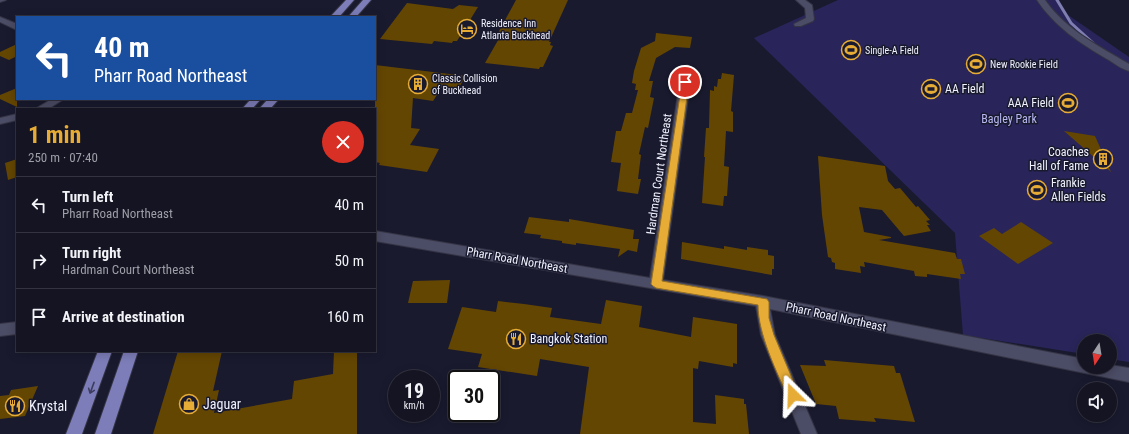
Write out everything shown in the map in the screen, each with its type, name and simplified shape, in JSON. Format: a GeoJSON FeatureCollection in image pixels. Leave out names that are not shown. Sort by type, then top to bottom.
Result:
{"type":"FeatureCollection","features":[{"type":"Feature","properties":{"kind":"main road"},"geometry":{"type":"LineString","coordinates":[[335,16],[350,0]]}},
{"type":"Feature","properties":{"kind":"main road"},"geometry":{"type":"LineString","coordinates":[[353,16],[367,0]]}},
{"type":"Feature","properties":{"kind":"main road"},"geometry":{"type":"LineString","coordinates":[[248,108],[255,100]]}},
{"type":"Feature","properties":{"kind":"main road"},"geometry":{"type":"LineString","coordinates":[[265,108],[273,100]]}},
{"type":"Feature","properties":{"kind":"main road"},"geometry":{"type":"LineString","coordinates":[[74,434],[105,352]]}},
{"type":"Feature","properties":{"kind":"main road"},"geometry":{"type":"LineString","coordinates":[[103,434],[131,352]]}},
{"type":"Feature","properties":{"kind":"street"},"geometry":{"type":"LineString","coordinates":[[798,24],[810,19],[808,7],[800,0]]}},
{"type":"Feature","properties":{"kind":"street"},"geometry":{"type":"LineString","coordinates":[[1041,0],[1048,12],[1064,26],[1129,68]]}},
{"type":"Feature","properties":{"kind":"street"},"geometry":{"type":"LineString","coordinates":[[0,19],[16,26]]}},
{"type":"Feature","properties":{"kind":"street","name":"Hardman Court Northeast"},"geometry":{"type":"LineString","coordinates":[[656,284],[687,68]]}},
{"type":"Feature","properties":{"kind":"street"},"geometry":{"type":"LineString","coordinates":[[42,108],[57,100]]}},
{"type":"Feature","properties":{"kind":"street"},"geometry":{"type":"LineString","coordinates":[[0,121],[16,117]]}},
{"type":"Feature","properties":{"kind":"street","name":"Pharr Road Northeast"},"geometry":{"type":"LineString","coordinates":[[376,236],[763,302],[1077,365]]}},
{"type":"Feature","properties":{"kind":"street"},"geometry":{"type":"LineString","coordinates":[[763,302],[764,318],[768,335],[809,434]]}},
{"type":"Feature","properties":{"kind":"street"},"geometry":{"type":"LineString","coordinates":[[0,330],[16,328]]}},
{"type":"Feature","properties":{"kind":"street"},"geometry":{"type":"LineString","coordinates":[[1117,373],[1129,375]]}},
{"type":"Feature","properties":{"kind":"green space","name":"Bagley Park"},"geometry":{"type":"Polygon","coordinates":[[[838,0],[1057,0],[1068,15],[1129,57],[1129,362],[1117,360],[1117,334],[1077,334],[1077,353],[963,335],[955,233],[754,38],[838,0]]]}},
{"type":"Feature","properties":{"kind":"building"},"geometry":{"type":"Polygon","coordinates":[[[516,0],[568,0],[549,42],[551,42],[550,45],[553,46],[543,67],[540,67],[539,69],[485,63],[501,35],[501,33],[498,33],[516,0]]]}},
{"type":"Feature","properties":{"kind":"building"},"geometry":{"type":"Polygon","coordinates":[[[407,3],[453,9],[459,5],[478,7],[457,41],[453,41],[452,43],[434,41],[432,44],[380,39],[407,3]]]}},
{"type":"Feature","properties":{"kind":"building"},"geometry":{"type":"Polygon","coordinates":[[[656,33],[692,37],[690,48],[675,47],[656,58],[649,81],[653,81],[650,97],[654,98],[648,128],[645,127],[639,154],[641,155],[638,179],[641,179],[638,194],[617,191],[621,163],[611,162],[616,131],[621,131],[626,113],[632,113],[638,90],[635,90],[636,84],[632,83],[641,48],[655,41],[656,33]]]}},
{"type":"Feature","properties":{"kind":"building"},"geometry":{"type":"Polygon","coordinates":[[[16,44],[16,56],[9,60],[0,56],[0,52],[16,44]]]}},
{"type":"Feature","properties":{"kind":"building"},"geometry":{"type":"Polygon","coordinates":[[[376,65],[466,76],[458,89],[442,87],[433,101],[413,98],[411,128],[420,129],[410,145],[439,149],[427,172],[379,165],[380,163],[376,162],[376,65]]]}},
{"type":"Feature","properties":{"kind":"building"},"geometry":{"type":"Polygon","coordinates":[[[722,73],[734,75],[731,111],[733,112],[733,132],[726,131],[724,166],[729,167],[727,196],[724,196],[723,206],[702,203],[706,128],[709,128],[710,90],[714,91],[714,86],[717,87],[718,79],[721,79],[722,73]]]}},
{"type":"Feature","properties":{"kind":"building"},"geometry":{"type":"Polygon","coordinates":[[[16,88],[17,107],[0,99],[0,95],[16,88]]]}},
{"type":"Feature","properties":{"kind":"building"},"geometry":{"type":"Polygon","coordinates":[[[1064,131],[1095,136],[1111,172],[1064,131]]]}},
{"type":"Feature","properties":{"kind":"building"},"geometry":{"type":"Polygon","coordinates":[[[818,156],[885,166],[888,181],[895,189],[900,188],[916,207],[918,206],[930,220],[926,221],[930,225],[927,225],[931,231],[904,236],[882,210],[859,207],[864,232],[891,237],[879,240],[955,253],[957,259],[961,259],[965,274],[960,274],[961,279],[927,274],[927,277],[915,276],[914,271],[864,262],[865,267],[860,266],[861,273],[835,269],[835,263],[828,257],[822,215],[818,156]]]}},
{"type":"Feature","properties":{"kind":"building"},"geometry":{"type":"Polygon","coordinates":[[[16,159],[16,177],[8,180],[5,163],[16,159]]]}},
{"type":"Feature","properties":{"kind":"building"},"geometry":{"type":"Polygon","coordinates":[[[529,217],[569,222],[569,219],[634,230],[633,239],[639,239],[637,252],[628,250],[618,257],[620,249],[576,243],[576,245],[562,243],[562,241],[540,238],[541,235],[524,233],[529,217]]]}},
{"type":"Feature","properties":{"kind":"building"},"geometry":{"type":"Polygon","coordinates":[[[1021,222],[1053,243],[1018,264],[979,236],[994,228],[1002,234],[1021,222]]]}},
{"type":"Feature","properties":{"kind":"building"},"geometry":{"type":"Polygon","coordinates":[[[682,242],[724,249],[724,246],[747,250],[747,247],[768,250],[768,255],[774,256],[774,269],[772,269],[772,275],[681,259],[682,242]]]}},
{"type":"Feature","properties":{"kind":"building"},"geometry":{"type":"Polygon","coordinates":[[[450,280],[447,303],[408,303],[413,281],[450,280]]]}},
{"type":"Feature","properties":{"kind":"building"},"geometry":{"type":"Polygon","coordinates":[[[606,300],[642,306],[639,327],[691,337],[693,317],[737,324],[737,364],[733,363],[733,367],[699,361],[698,369],[693,368],[693,422],[716,424],[715,395],[744,399],[744,404],[746,404],[749,434],[580,434],[589,367],[540,359],[537,376],[478,367],[482,354],[448,349],[462,307],[496,312],[498,301],[552,308],[550,317],[601,324],[606,300]]]}},
{"type":"Feature","properties":{"kind":"building"},"geometry":{"type":"Polygon","coordinates":[[[178,352],[222,352],[213,391],[219,390],[214,413],[292,399],[294,381],[333,374],[334,352],[357,352],[357,434],[153,434],[178,352]]]}},
{"type":"Feature","properties":{"kind":"building"},"geometry":{"type":"Polygon","coordinates":[[[824,360],[894,366],[896,373],[900,373],[915,422],[874,418],[876,422],[839,419],[836,406],[816,404],[800,365],[826,366],[824,360]]]}},
{"type":"Feature","properties":{"kind":"building","name":"Krystal"},"geometry":{"type":"Polygon","coordinates":[[[38,386],[25,416],[0,419],[0,396],[9,395],[11,390],[38,386]]]}},
{"type":"Feature","properties":{"kind":"waterway"},"geometry":{"type":"LineString","coordinates":[[1057,0],[1071,23],[1093,43]]}},
{"type":"Feature","properties":{"kind":"place","name":"Residence Inn Atlanta Buckhead"},"geometry":{"type":"Point","coordinates":[467,29]}},
{"type":"Feature","properties":{"kind":"place","name":"Single-A Field"},"geometry":{"type":"Point","coordinates":[851,50]}},
{"type":"Feature","properties":{"kind":"place","name":"New Rookie Field"},"geometry":{"type":"Point","coordinates":[976,64]}},
{"type":"Feature","properties":{"kind":"place","name":"Classic Collision of Buckhead"},"geometry":{"type":"Point","coordinates":[418,84]}},
{"type":"Feature","properties":{"kind":"place","name":"AA Field"},"geometry":{"type":"Point","coordinates":[931,89]}},
{"type":"Feature","properties":{"kind":"place","name":"AAA Field"},"geometry":{"type":"Point","coordinates":[1068,103]}},
{"type":"Feature","properties":{"kind":"place","name":"Coaches Hall of Fame"},"geometry":{"type":"Point","coordinates":[1103,159]}},
{"type":"Feature","properties":{"kind":"place","name":"Frankie Allen Fields"},"geometry":{"type":"Point","coordinates":[1037,190]}},
{"type":"Feature","properties":{"kind":"place","name":"Bangkok Station"},"geometry":{"type":"Point","coordinates":[516,339]}},
{"type":"Feature","properties":{"kind":"place","name":"Jaguar"},"geometry":{"type":"Point","coordinates":[189,404]}},
{"type":"Feature","properties":{"kind":"place","name":"Krystal"},"geometry":{"type":"Point","coordinates":[15,406]}},
{"type":"Feature","properties":{"kind":"route"},"geometry":{"type":"LineString","coordinates":[[685,82],[656,284],[763,302],[764,318],[768,335],[793,395]]}}]}
